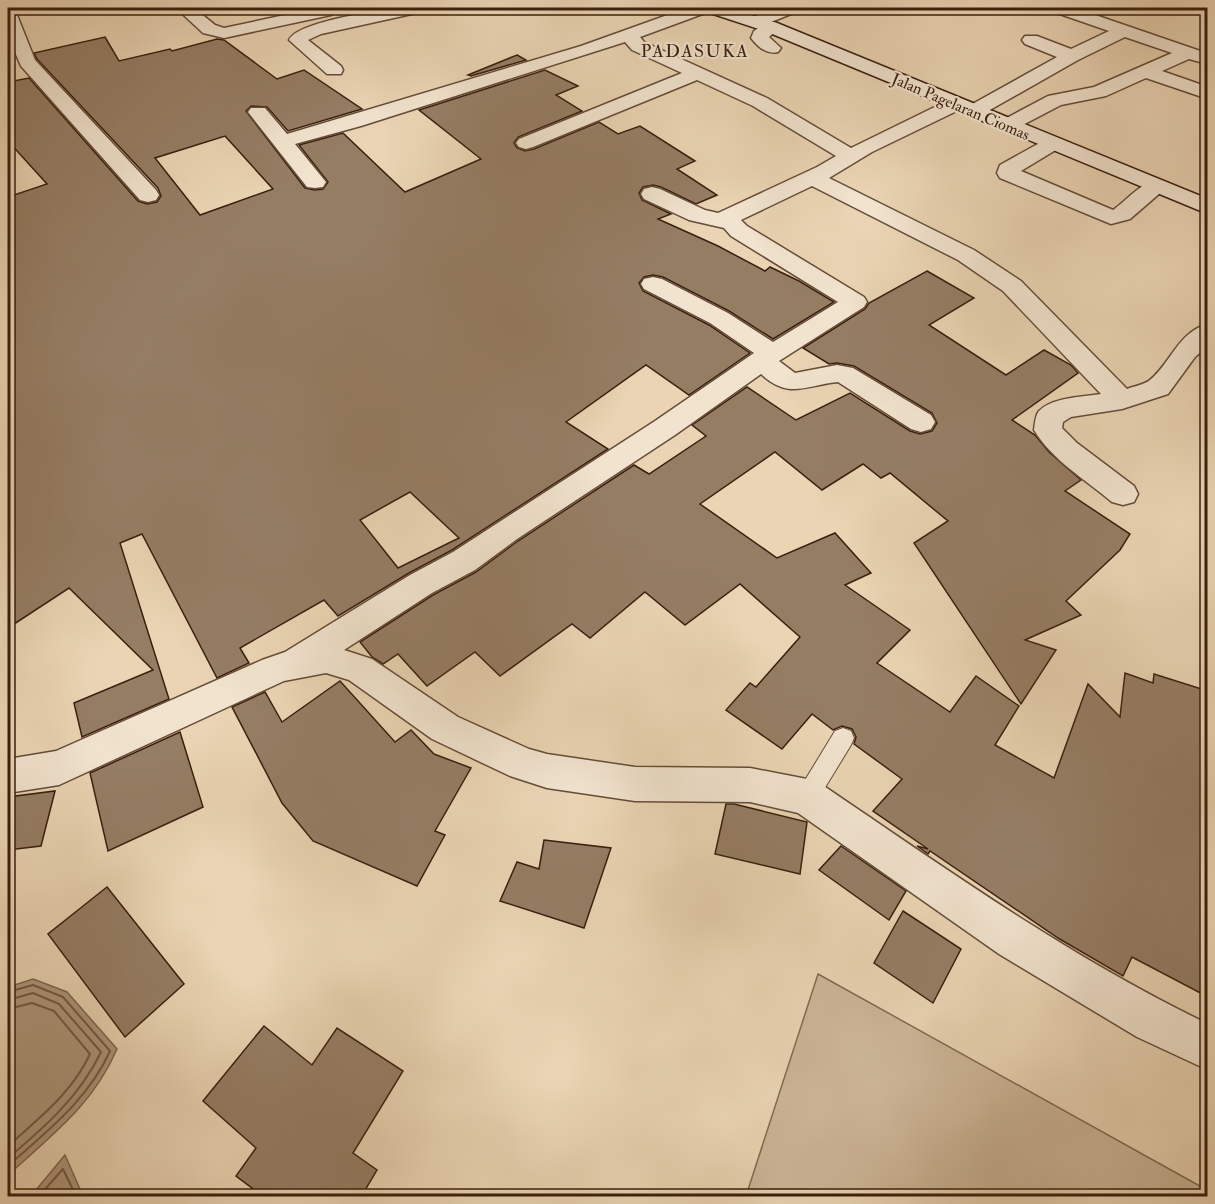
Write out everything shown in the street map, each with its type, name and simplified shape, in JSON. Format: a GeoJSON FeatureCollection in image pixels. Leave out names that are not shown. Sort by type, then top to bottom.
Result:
{"type":"FeatureCollection","features":[{"type":"Feature","properties":{"kind":"street"},"geometry":{"type":"LineString","coordinates":[[28,8],[8,13],[27,62],[148,195]]}},
{"type":"Feature","properties":{"kind":"street"},"geometry":{"type":"LineString","coordinates":[[184,8],[209,29],[224,33],[305,11],[339,8]]}},
{"type":"Feature","properties":{"kind":"street"},"geometry":{"type":"LineString","coordinates":[[334,70],[298,40],[299,37],[316,30],[415,8]]}},
{"type":"Feature","properties":{"kind":"street"},"geometry":{"type":"LineString","coordinates":[[281,142],[354,122],[629,36],[702,8]]}},
{"type":"Feature","properties":{"kind":"street","name":"Jalan Pagelaran Ciomas"},"geometry":{"type":"LineString","coordinates":[[713,8],[764,24],[1208,207]]}},
{"type":"Feature","properties":{"kind":"street"},"geometry":{"type":"LineString","coordinates":[[772,48],[760,38],[764,24],[790,8]]}},
{"type":"Feature","properties":{"kind":"street"},"geometry":{"type":"LineString","coordinates":[[1060,8],[1208,59]]}},
{"type":"Feature","properties":{"kind":"street"},"geometry":{"type":"LineString","coordinates":[[729,223],[726,218],[812,178],[850,156],[965,107],[1125,30]]}},
{"type":"Feature","properties":{"kind":"street"},"geometry":{"type":"LineString","coordinates":[[629,36],[639,46],[775,110],[796,125],[850,156]]}},
{"type":"Feature","properties":{"kind":"street"},"geometry":{"type":"LineString","coordinates":[[1031,40],[1072,57]]}},
{"type":"Feature","properties":{"kind":"street"},"geometry":{"type":"LineString","coordinates":[[1008,126],[1055,100],[1099,92],[1188,53]]}},
{"type":"Feature","properties":{"kind":"street"},"geometry":{"type":"LineString","coordinates":[[1145,72],[1208,93]]}},
{"type":"Feature","properties":{"kind":"street"},"geometry":{"type":"LineString","coordinates":[[526,143],[699,73]]}},
{"type":"Feature","properties":{"kind":"street"},"geometry":{"type":"LineString","coordinates":[[258,112],[315,182]]}},
{"type":"Feature","properties":{"kind":"street"},"geometry":{"type":"LineString","coordinates":[[1052,144],[1012,167],[1008,173],[1111,217],[1122,214],[1156,187]]}},
{"type":"Feature","properties":{"kind":"street"},"geometry":{"type":"LineString","coordinates":[[812,178],[966,255],[1012,286],[1122,400]]}},
{"type":"Feature","properties":{"kind":"street"},"geometry":{"type":"LineString","coordinates":[[8,776],[59,768],[293,664],[421,584],[464,561],[506,531],[665,428],[767,357],[855,302],[729,223],[697,215],[651,194]]}},
{"type":"Feature","properties":{"kind":"street"},"geometry":{"type":"LineString","coordinates":[[653,284],[719,318],[767,357],[786,380],[794,382],[837,373],[844,374],[921,422]]}},
{"type":"Feature","properties":{"kind":"street"},"geometry":{"type":"LineString","coordinates":[[1123,494],[1067,450],[1048,430],[1050,417],[1064,409],[1122,400],[1158,388],[1186,351],[1208,332]]}},
{"type":"Feature","properties":{"kind":"street"},"geometry":{"type":"LineString","coordinates":[[293,664],[326,659],[360,669],[445,729],[523,764],[547,771],[635,784],[750,785],[807,797],[1014,939],[1153,1021],[1208,1048]]}},
{"type":"Feature","properties":{"kind":"lane"},"geometry":{"type":"LineString","coordinates":[[807,797],[843,738]]}},
{"type":"Feature","properties":{"kind":"shaded area"},"geometry":{"type":"Polygon","coordinates":[[[818,974],[1207,1190],[1207,1196],[746,1196],[818,974]]]}},
{"type":"Feature","properties":{"kind":"water"},"geometry":{"type":"Polygon","coordinates":[[[33,979],[67,992],[117,1049],[97,1085],[74,1114],[8,1173],[8,987],[33,979]]]}},
{"type":"Feature","properties":{"kind":"water"},"geometry":{"type":"Polygon","coordinates":[[[65,1155],[83,1196],[31,1196],[65,1155]]]}},
{"type":"Feature","properties":{"kind":"building"},"geometry":{"type":"Polygon","coordinates":[[[105,37],[119,61],[170,49],[172,51],[217,39],[224,40],[277,79],[304,70],[362,109],[288,131],[267,107],[251,106],[246,111],[305,188],[315,190],[323,189],[328,182],[299,145],[343,133],[405,192],[481,159],[419,110],[545,70],[578,86],[556,95],[582,111],[518,137],[514,143],[517,148],[525,151],[534,149],[599,122],[618,134],[640,126],[695,161],[677,169],[717,195],[696,204],[661,187],[653,185],[643,187],[639,193],[642,200],[671,214],[658,219],[718,246],[765,271],[770,267],[834,302],[773,339],[729,311],[663,277],[653,275],[644,277],[639,283],[643,291],[709,325],[750,353],[689,395],[646,365],[566,422],[608,449],[452,550],[338,616],[324,600],[240,648],[249,663],[217,678],[142,534],[120,543],[169,699],[82,737],[74,703],[153,670],[69,588],[8,628],[8,197],[47,184],[8,141],[8,82],[29,78],[138,201],[147,204],[157,202],[161,196],[158,188],[37,59],[34,53],[105,37]],[[225,136],[155,158],[200,215],[273,189],[225,136]],[[410,492],[360,520],[398,568],[459,538],[410,492]]]}},
{"type":"Feature","properties":{"kind":"building"},"geometry":{"type":"Polygon","coordinates":[[[517,55],[526,60],[468,75],[517,55]]]}},
{"type":"Feature","properties":{"kind":"building"},"geometry":{"type":"Polygon","coordinates":[[[927,271],[974,298],[929,325],[1006,375],[1044,350],[1071,365],[1078,373],[1012,420],[1035,435],[1049,452],[1081,480],[1065,491],[1130,534],[1120,550],[1066,601],[1081,615],[1025,640],[1056,650],[1021,704],[914,543],[948,521],[890,473],[881,478],[863,464],[822,490],[775,452],[700,504],[777,558],[835,533],[871,573],[845,585],[910,630],[877,663],[950,712],[976,676],[1019,706],[995,745],[1054,778],[1088,684],[1120,717],[1125,673],[1153,683],[1154,674],[1208,691],[1208,997],[1132,957],[1123,976],[1058,938],[930,851],[928,854],[917,846],[928,849],[873,811],[902,779],[854,744],[856,737],[852,729],[842,726],[833,730],[812,714],[782,749],[726,710],[750,683],[756,687],[800,637],[740,584],[685,625],[645,592],[590,638],[572,624],[500,676],[475,652],[427,686],[398,654],[383,664],[372,657],[360,642],[433,595],[476,572],[518,541],[634,465],[649,474],[706,436],[692,425],[747,387],[796,420],[850,393],[910,431],[920,434],[932,431],[937,423],[932,413],[854,366],[829,364],[803,348],[865,309],[869,303],[927,271]]]}},
{"type":"Feature","properties":{"kind":"building"},"geometry":{"type":"Polygon","coordinates":[[[340,681],[395,742],[411,730],[434,754],[471,768],[435,831],[445,835],[417,886],[313,841],[282,803],[232,707],[265,692],[282,722],[340,681]]]}},
{"type":"Feature","properties":{"kind":"building"},"geometry":{"type":"Polygon","coordinates":[[[180,732],[203,807],[108,851],[90,773],[180,732]]]}},
{"type":"Feature","properties":{"kind":"building"},"geometry":{"type":"Polygon","coordinates":[[[55,791],[41,846],[8,850],[8,797],[55,791]]]}},
{"type":"Feature","properties":{"kind":"building"},"geometry":{"type":"Polygon","coordinates":[[[726,804],[807,822],[800,874],[715,854],[726,804]]]}},
{"type":"Feature","properties":{"kind":"building"},"geometry":{"type":"Polygon","coordinates":[[[544,840],[611,848],[584,928],[500,901],[517,862],[539,869],[544,840]]]}},
{"type":"Feature","properties":{"kind":"building"},"geometry":{"type":"Polygon","coordinates":[[[841,846],[906,891],[889,920],[819,870],[841,846]]]}},
{"type":"Feature","properties":{"kind":"building"},"geometry":{"type":"Polygon","coordinates":[[[107,887],[184,984],[125,1037],[48,934],[107,887]]]}},
{"type":"Feature","properties":{"kind":"building"},"geometry":{"type":"Polygon","coordinates":[[[903,911],[961,949],[933,1003],[874,963],[903,911]]]}},
{"type":"Feature","properties":{"kind":"building"},"geometry":{"type":"Polygon","coordinates":[[[264,1026],[312,1065],[337,1028],[403,1071],[353,1153],[377,1170],[361,1197],[264,1197],[236,1176],[256,1148],[203,1101],[264,1026]]]}},
{"type":"Feature","properties":{"kind":"district","name":"PADASUKA"},"geometry":{"type":"Point","coordinates":[695,51]}}]}
